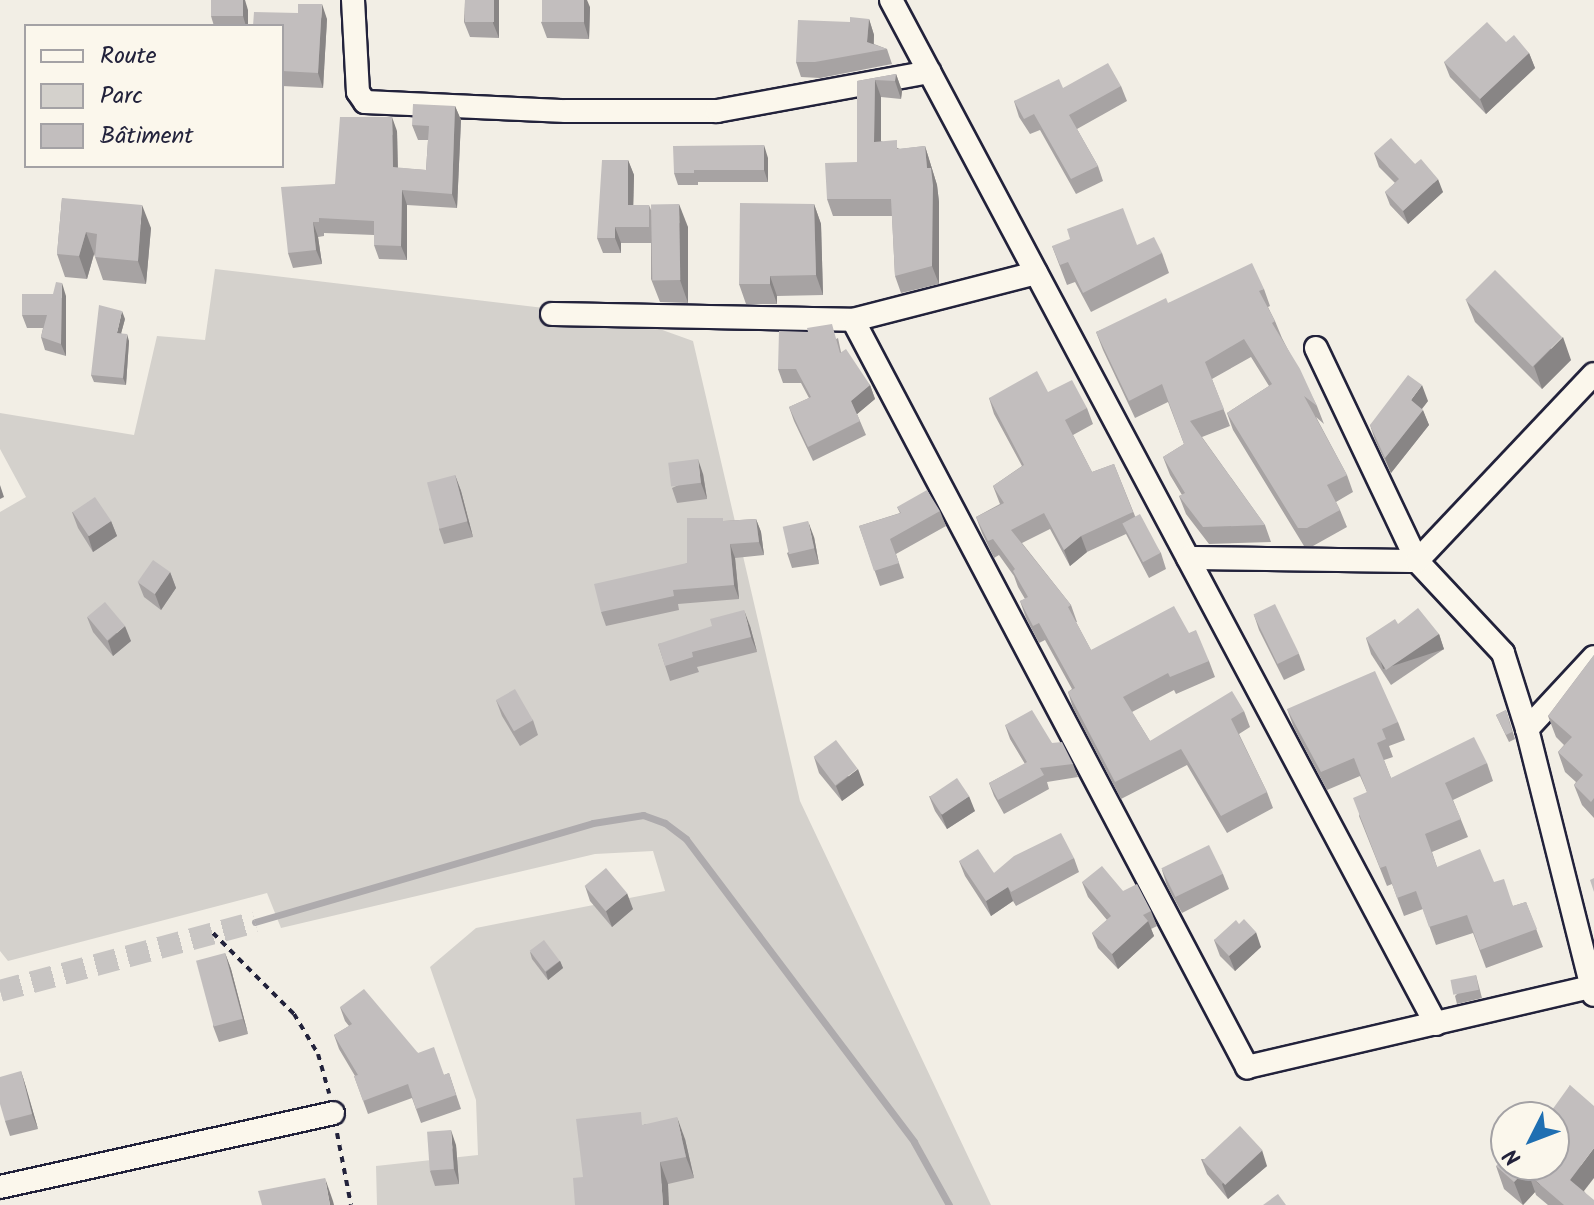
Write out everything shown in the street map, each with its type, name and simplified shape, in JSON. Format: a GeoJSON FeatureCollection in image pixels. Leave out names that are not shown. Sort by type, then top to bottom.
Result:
{"type":"FeatureCollection","features":[{"type":"Feature","properties":{"kind":"street"},"geometry":{"type":"LineString","coordinates":[[353,0],[358,92],[365,102],[566,111],[717,111],[929,72]]}},
{"type":"Feature","properties":{"kind":"street"},"geometry":{"type":"LineString","coordinates":[[891,0],[1436,1024]]}},
{"type":"Feature","properties":{"kind":"street"},"geometry":{"type":"LineString","coordinates":[[552,314],[853,320],[1036,273]]}},
{"type":"Feature","properties":{"kind":"street"},"geometry":{"type":"LineString","coordinates":[[853,320],[1247,1067],[1593,990],[1527,729],[1503,653],[1417,561],[1316,348]]}},
{"type":"Feature","properties":{"kind":"street"},"geometry":{"type":"LineString","coordinates":[[1188,558],[1417,561],[1594,374]]}},
{"type":"Feature","properties":{"kind":"street"},"geometry":{"type":"LineString","coordinates":[[1527,729],[1594,657]]}},
{"type":"Feature","properties":{"kind":"street"},"geometry":{"type":"LineString","coordinates":[[0,1187],[333,1113]]}},
{"type":"Feature","properties":{"kind":"path"},"geometry":{"type":"LineString","coordinates":[[213,933],[294,1014],[307,1033],[323,1068],[351,1205]]}},
{"type":"Feature","properties":{"kind":"green space"},"geometry":{"type":"Polygon","coordinates":[[[215,269],[629,318],[693,341],[800,801],[991,1205],[377,1205],[376,1166],[478,1155],[476,1100],[430,967],[476,928],[665,891],[653,851],[595,854],[281,928],[267,893],[8,961],[0,951],[0,512],[26,497],[0,449],[0,413],[134,435],[157,336],[205,340],[215,269]]]}},
{"type":"Feature","properties":{"kind":"building"},"geometry":{"type":"Polygon","coordinates":[[[211,0],[243,0],[243,16],[211,16],[211,0]]]}},
{"type":"Feature","properties":{"kind":"building"},"geometry":{"type":"Polygon","coordinates":[[[465,0],[494,0],[494,22],[465,22],[465,0]]]}},
{"type":"Feature","properties":{"kind":"building"},"geometry":{"type":"Polygon","coordinates":[[[542,0],[584,0],[584,22],[542,22],[542,0]]]}},
{"type":"Feature","properties":{"kind":"building"},"geometry":{"type":"Polygon","coordinates":[[[298,4],[322,4],[318,73],[284,71],[284,24],[253,24],[254,12],[298,13],[298,4]]]}},
{"type":"Feature","properties":{"kind":"building"},"geometry":{"type":"Polygon","coordinates":[[[850,17],[869,19],[867,42],[887,49],[815,62],[796,62],[798,20],[850,22],[850,17]]]}},
{"type":"Feature","properties":{"kind":"building"},"geometry":{"type":"Polygon","coordinates":[[[1487,22],[1506,42],[1514,35],[1529,53],[1480,99],[1444,62],[1487,22]]]}},
{"type":"Feature","properties":{"kind":"building"},"geometry":{"type":"Polygon","coordinates":[[[1108,63],[1121,86],[1069,115],[1098,166],[1071,179],[1034,114],[1024,119],[1014,101],[1059,79],[1063,88],[1108,63]]]}},
{"type":"Feature","properties":{"kind":"building"},"geometry":{"type":"Polygon","coordinates":[[[896,74],[895,81],[875,80],[874,142],[897,140],[897,149],[925,146],[927,168],[931,168],[933,185],[932,266],[895,276],[891,199],[827,199],[825,163],[857,162],[857,81],[896,74]]]}},
{"type":"Feature","properties":{"kind":"building"},"geometry":{"type":"Polygon","coordinates":[[[413,104],[455,106],[452,194],[402,190],[401,246],[374,245],[374,221],[319,218],[319,222],[313,222],[316,250],[288,253],[281,187],[335,184],[340,117],[392,117],[393,167],[426,170],[429,126],[412,125],[413,104]]]}},
{"type":"Feature","properties":{"kind":"building"},"geometry":{"type":"Polygon","coordinates":[[[1391,138],[1415,164],[1421,159],[1438,179],[1403,211],[1385,192],[1399,179],[1374,153],[1391,138]]]}},
{"type":"Feature","properties":{"kind":"building"},"geometry":{"type":"Polygon","coordinates":[[[764,145],[764,170],[674,173],[673,146],[764,145]]]}},
{"type":"Feature","properties":{"kind":"building"},"geometry":{"type":"Polygon","coordinates":[[[602,160],[628,160],[628,205],[649,205],[649,227],[615,227],[615,238],[597,238],[602,160]]]}},
{"type":"Feature","properties":{"kind":"building"},"geometry":{"type":"Polygon","coordinates":[[[62,198],[142,205],[138,261],[95,257],[97,234],[86,232],[79,256],[57,254],[62,198]]]}},
{"type":"Feature","properties":{"kind":"building"},"geometry":{"type":"Polygon","coordinates":[[[740,203],[814,204],[816,275],[770,276],[770,284],[739,284],[740,203]]]}},
{"type":"Feature","properties":{"kind":"building"},"geometry":{"type":"Polygon","coordinates":[[[651,204],[679,204],[680,280],[652,280],[651,204]]]}},
{"type":"Feature","properties":{"kind":"building"},"geometry":{"type":"Polygon","coordinates":[[[1123,208],[1137,245],[1154,237],[1162,253],[1083,293],[1068,262],[1060,265],[1052,246],[1070,239],[1067,229],[1123,208]]]}},
{"type":"Feature","properties":{"kind":"building"},"geometry":{"type":"Polygon","coordinates":[[[1252,263],[1264,289],[1259,291],[1275,321],[1272,323],[1300,369],[1317,406],[1304,396],[1347,475],[1327,485],[1340,510],[1307,528],[1298,528],[1227,413],[1272,384],[1244,339],[1205,362],[1224,409],[1190,421],[1265,525],[1203,527],[1179,496],[1185,493],[1163,457],[1184,444],[1162,384],[1129,401],[1096,332],[1166,298],[1168,303],[1252,263]]]}},
{"type":"Feature","properties":{"kind":"building"},"geometry":{"type":"Polygon","coordinates":[[[1495,270],[1562,337],[1532,367],[1465,300],[1495,270]]]}},
{"type":"Feature","properties":{"kind":"building"},"geometry":{"type":"Polygon","coordinates":[[[56,282],[62,283],[61,344],[41,337],[47,315],[22,315],[22,294],[53,294],[56,282]]]}},
{"type":"Feature","properties":{"kind":"building"},"geometry":{"type":"Polygon","coordinates":[[[99,305],[122,311],[117,333],[127,334],[123,378],[91,375],[99,305]]]}},
{"type":"Feature","properties":{"kind":"building"},"geometry":{"type":"Polygon","coordinates":[[[832,324],[840,353],[846,349],[870,385],[851,401],[860,421],[808,447],[789,407],[811,397],[796,369],[778,369],[779,331],[808,332],[807,328],[832,324]]]}},
{"type":"Feature","properties":{"kind":"building"},"geometry":{"type":"Polygon","coordinates":[[[1037,371],[1048,392],[1072,380],[1087,408],[1065,420],[1092,472],[1114,464],[1133,512],[1081,536],[1064,550],[1044,513],[1011,530],[1071,605],[1068,607],[1091,650],[1174,606],[1189,633],[1196,630],[1209,661],[1170,677],[1168,673],[1123,697],[1150,741],[1232,691],[1244,711],[1231,719],[1267,792],[1221,816],[1181,749],[1115,782],[1068,692],[1075,688],[1039,623],[1033,626],[1020,601],[1028,597],[1013,571],[1015,569],[993,539],[988,541],[976,517],[1004,503],[993,486],[1024,465],[989,398],[1037,371]]]}},
{"type":"Feature","properties":{"kind":"building"},"geometry":{"type":"Polygon","coordinates":[[[1408,375],[1422,385],[1411,400],[1423,410],[1385,458],[1370,425],[1408,375]]]}},
{"type":"Feature","properties":{"kind":"building"},"geometry":{"type":"Polygon","coordinates":[[[698,459],[701,483],[671,486],[668,463],[698,459]]]}},
{"type":"Feature","properties":{"kind":"building"},"geometry":{"type":"Polygon","coordinates":[[[455,475],[467,521],[439,529],[427,483],[455,475]]]}},
{"type":"Feature","properties":{"kind":"building"},"geometry":{"type":"Polygon","coordinates":[[[927,490],[940,511],[890,539],[899,563],[874,571],[859,526],[901,513],[897,507],[927,490]]]}},
{"type":"Feature","properties":{"kind":"building"},"geometry":{"type":"Polygon","coordinates":[[[95,497],[111,521],[89,536],[73,512],[95,497]]]}},
{"type":"Feature","properties":{"kind":"building"},"geometry":{"type":"Polygon","coordinates":[[[1140,514],[1161,553],[1143,562],[1122,523],[1140,514]]]}},
{"type":"Feature","properties":{"kind":"building"},"geometry":{"type":"Polygon","coordinates":[[[687,518],[723,518],[723,521],[756,519],[759,542],[730,544],[734,585],[673,590],[674,596],[601,612],[594,584],[687,563],[687,518]]]}},
{"type":"Feature","properties":{"kind":"building"},"geometry":{"type":"Polygon","coordinates":[[[808,521],[814,548],[789,554],[783,527],[808,521]]]}},
{"type":"Feature","properties":{"kind":"building"},"geometry":{"type":"Polygon","coordinates":[[[153,560],[170,572],[155,594],[138,582],[153,560]]]}},
{"type":"Feature","properties":{"kind":"building"},"geometry":{"type":"Polygon","coordinates":[[[105,602],[125,626],[107,641],[87,617],[105,602]]]}},
{"type":"Feature","properties":{"kind":"building"},"geometry":{"type":"Polygon","coordinates":[[[1275,604],[1299,653],[1278,664],[1253,615],[1275,604]]]}},
{"type":"Feature","properties":{"kind":"building"},"geometry":{"type":"Polygon","coordinates":[[[1418,608],[1439,634],[1386,670],[1366,638],[1395,619],[1398,624],[1418,608]]]}},
{"type":"Feature","properties":{"kind":"building"},"geometry":{"type":"Polygon","coordinates":[[[744,610],[751,637],[692,652],[693,657],[665,666],[658,644],[712,626],[710,619],[744,610]]]}},
{"type":"Feature","properties":{"kind":"building"},"geometry":{"type":"Polygon","coordinates":[[[1594,655],[1594,798],[1591,802],[1574,785],[1583,775],[1558,752],[1572,737],[1548,716],[1594,655]]]}},
{"type":"Feature","properties":{"kind":"building"},"geometry":{"type":"Polygon","coordinates":[[[1375,671],[1398,722],[1382,729],[1386,739],[1377,743],[1391,778],[1474,737],[1487,763],[1445,783],[1461,819],[1425,834],[1437,867],[1480,849],[1494,882],[1504,879],[1513,906],[1526,902],[1537,929],[1480,950],[1467,915],[1429,927],[1416,891],[1397,898],[1386,866],[1380,868],[1353,798],[1367,792],[1354,758],[1321,772],[1287,709],[1375,671]]]}},
{"type":"Feature","properties":{"kind":"building"},"geometry":{"type":"Polygon","coordinates":[[[515,689],[533,720],[514,731],[496,700],[515,689]]]}},
{"type":"Feature","properties":{"kind":"building"},"geometry":{"type":"Polygon","coordinates":[[[1032,710],[1052,743],[1062,742],[1073,764],[1040,768],[1044,775],[998,800],[989,783],[1027,762],[1005,725],[1032,710]]]}},
{"type":"Feature","properties":{"kind":"building"},"geometry":{"type":"Polygon","coordinates":[[[1506,710],[1512,732],[1506,735],[1496,715],[1506,710]]]}},
{"type":"Feature","properties":{"kind":"building"},"geometry":{"type":"Polygon","coordinates":[[[836,740],[858,769],[835,786],[814,757],[836,740]]]}},
{"type":"Feature","properties":{"kind":"building"},"geometry":{"type":"Polygon","coordinates":[[[957,778],[969,796],[942,815],[930,796],[957,778]]]}},
{"type":"Feature","properties":{"kind":"building"},"geometry":{"type":"Polygon","coordinates":[[[1061,833],[1074,858],[1011,892],[1008,887],[986,901],[959,861],[978,849],[994,873],[1014,856],[1061,833]]]}},
{"type":"Feature","properties":{"kind":"building"},"geometry":{"type":"Polygon","coordinates":[[[1209,845],[1223,874],[1175,897],[1161,868],[1209,845]]]}},
{"type":"Feature","properties":{"kind":"building"},"geometry":{"type":"Polygon","coordinates":[[[1102,866],[1123,891],[1137,884],[1151,911],[1143,915],[1148,921],[1112,954],[1092,933],[1111,916],[1082,882],[1102,866]]]}},
{"type":"Feature","properties":{"kind":"building"},"geometry":{"type":"Polygon","coordinates":[[[606,868],[627,893],[606,911],[585,886],[606,868]]]}},
{"type":"Feature","properties":{"kind":"building"},"geometry":{"type":"Polygon","coordinates":[[[1244,919],[1256,932],[1229,956],[1214,940],[1236,920],[1239,924],[1244,919]]]}},
{"type":"Feature","properties":{"kind":"building"},"geometry":{"type":"Polygon","coordinates":[[[544,940],[560,961],[545,972],[530,951],[544,940]]]}},
{"type":"Feature","properties":{"kind":"building"},"geometry":{"type":"Polygon","coordinates":[[[225,953],[243,1019],[214,1026],[196,961],[225,953]]]}},
{"type":"Feature","properties":{"kind":"building"},"geometry":{"type":"Polygon","coordinates":[[[1476,975],[1479,990],[1453,995],[1450,980],[1476,975]]]}},
{"type":"Feature","properties":{"kind":"building"},"geometry":{"type":"Polygon","coordinates":[[[364,989],[418,1053],[434,1047],[444,1075],[449,1073],[456,1095],[416,1109],[408,1084],[363,1101],[354,1076],[358,1075],[334,1035],[352,1024],[340,1007],[364,989]]]}},
{"type":"Feature","properties":{"kind":"building"},"geometry":{"type":"Polygon","coordinates":[[[21,1071],[32,1114],[5,1121],[0,1104],[0,1077],[21,1071]]]}},
{"type":"Feature","properties":{"kind":"building"},"geometry":{"type":"Polygon","coordinates":[[[1570,1085],[1594,1106],[1594,1148],[1570,1180],[1570,1101],[1558,1101],[1570,1085]]]}},
{"type":"Feature","properties":{"kind":"building"},"geometry":{"type":"Polygon","coordinates":[[[641,1112],[642,1125],[677,1117],[686,1157],[660,1162],[663,1205],[575,1205],[573,1178],[583,1177],[576,1119],[641,1112]]]}},
{"type":"Feature","properties":{"kind":"building"},"geometry":{"type":"Polygon","coordinates":[[[1240,1126],[1263,1150],[1225,1185],[1203,1161],[1240,1126]]]}},
{"type":"Feature","properties":{"kind":"building"},"geometry":{"type":"Polygon","coordinates":[[[451,1130],[454,1169],[430,1171],[427,1132],[451,1130]]]}},
{"type":"Feature","properties":{"kind":"building"},"geometry":{"type":"Polygon","coordinates":[[[325,1178],[330,1205],[262,1205],[258,1191],[325,1178]]]}},
{"type":"Feature","properties":{"kind":"building"},"geometry":{"type":"Polygon","coordinates":[[[1570,1180],[1594,1200],[1594,1205],[1564,1205],[1536,1181],[1570,1180]]]}},
{"type":"Feature","properties":{"kind":"building"},"geometry":{"type":"Polygon","coordinates":[[[1278,1194],[1286,1205],[1263,1205],[1278,1194]]]}},
{"type":"Feature","properties":{"kind":"waterway"},"geometry":{"type":"LineString","coordinates":[[255,922],[593,823],[643,815],[665,823],[686,839],[914,1142],[949,1205]]}},
{"type":"Feature","properties":{"kind":"tunnel"},"geometry":{"type":"LineString","coordinates":[[0,991],[255,922]]}}]}
